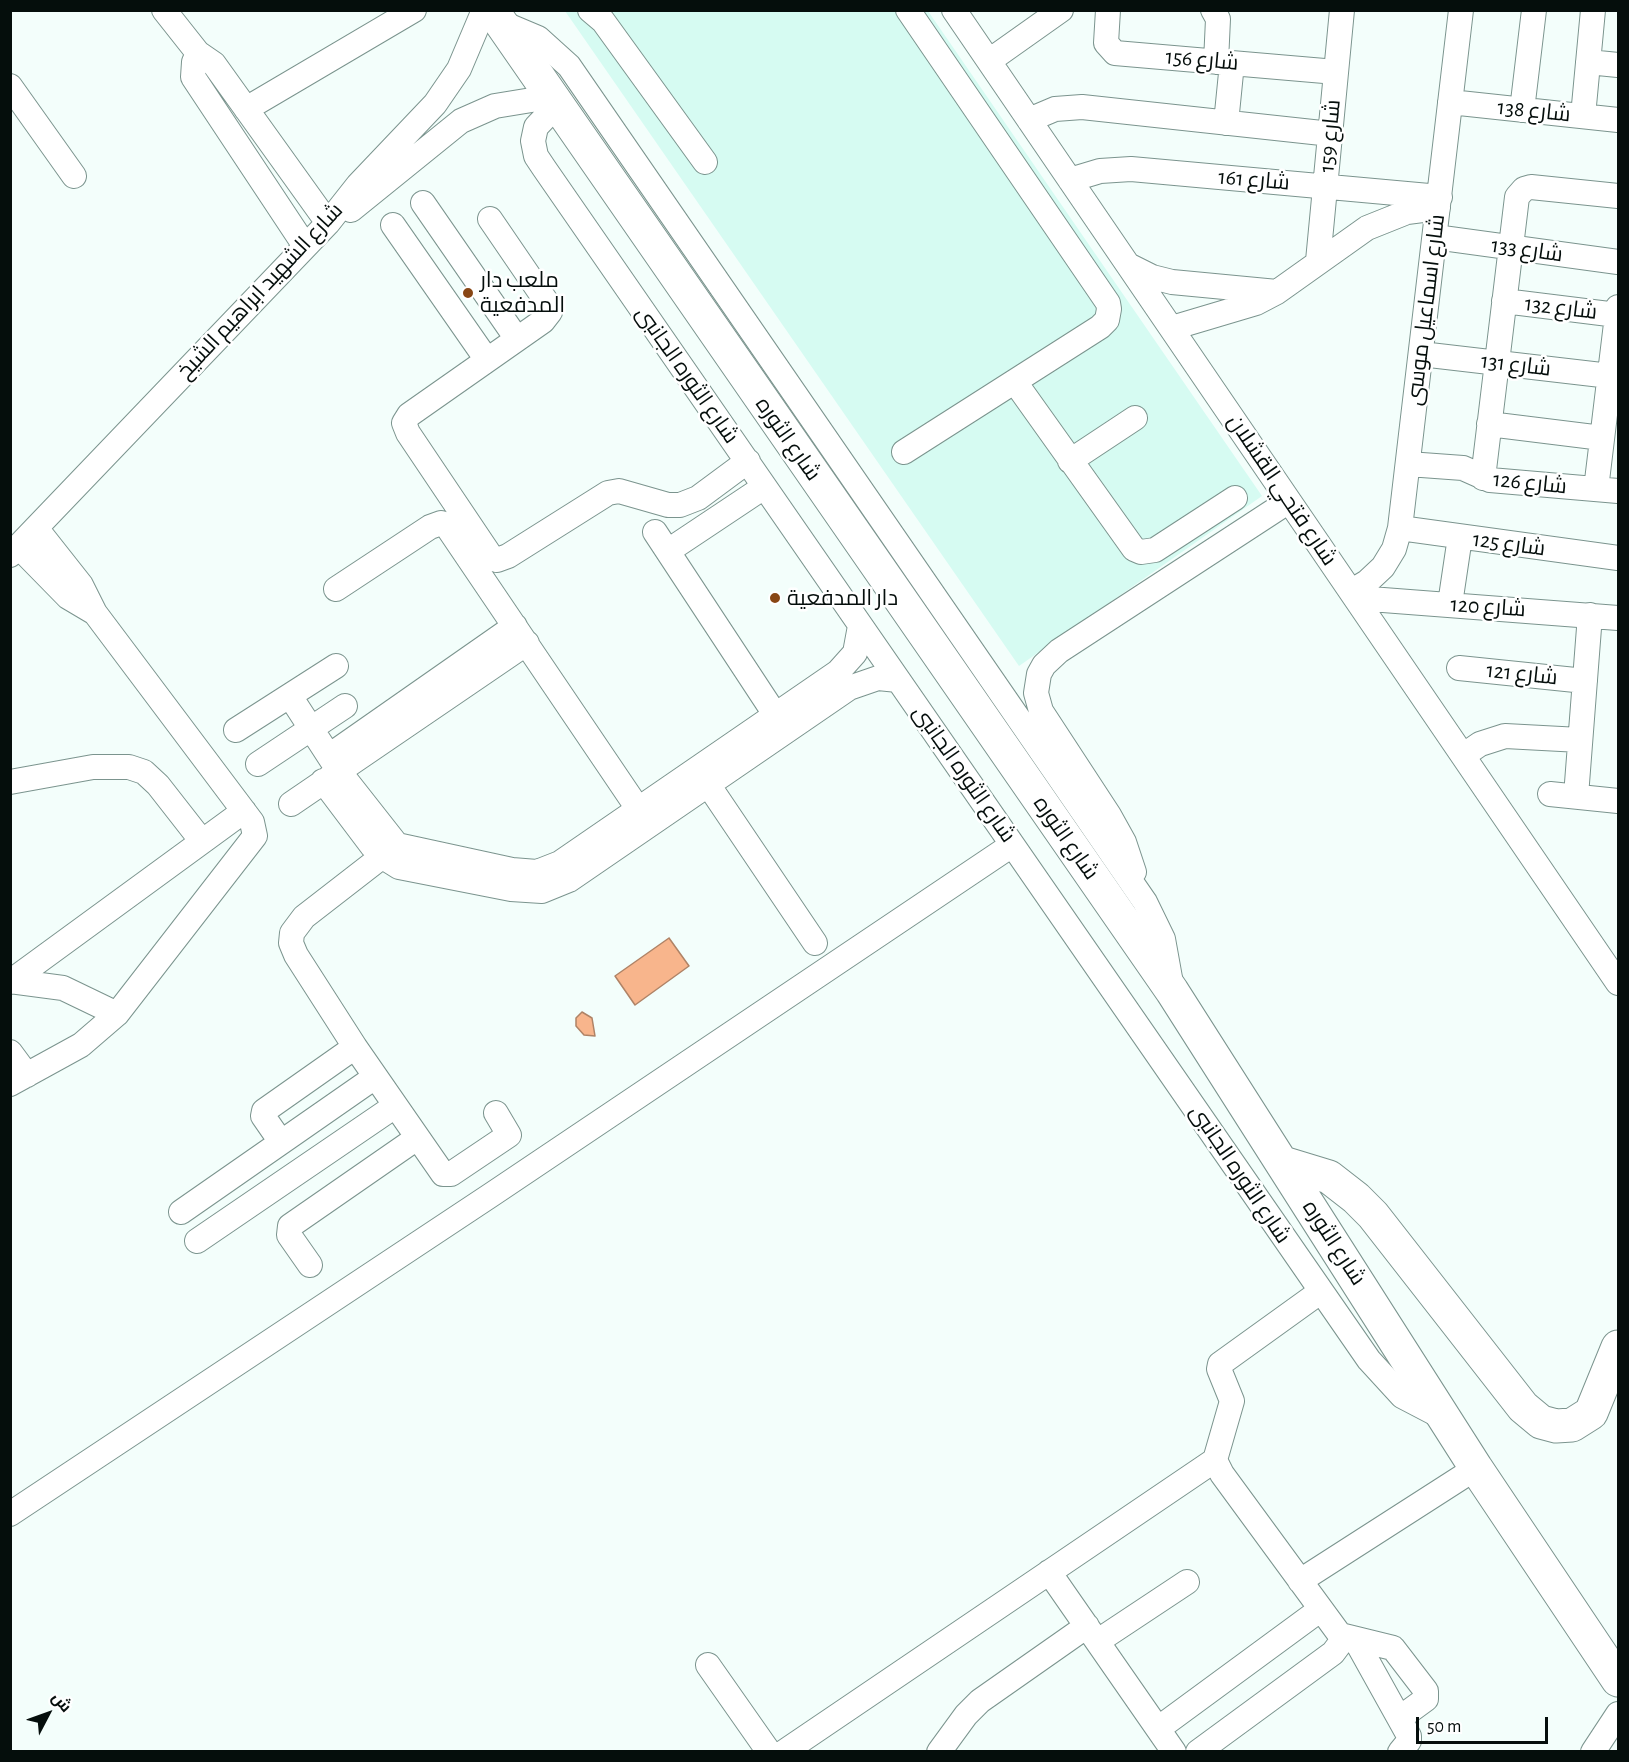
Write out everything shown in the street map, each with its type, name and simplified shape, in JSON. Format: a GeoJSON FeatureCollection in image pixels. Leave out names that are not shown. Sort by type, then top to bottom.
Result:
{"type":"FeatureCollection","features":[{"type":"Feature","properties":{"kind":"highway","name":"شارع الثوره"},"geometry":{"type":"LineString","coordinates":[[492,14],[1172,991],[1476,1468],[1618,1680]]}},
{"type":"Feature","properties":{"kind":"highway"},"geometry":{"type":"LineString","coordinates":[[1283,1163],[1329,1177],[1373,1215],[1523,1407],[1541,1422],[1556,1426],[1572,1425],[1591,1413],[1618,1347]]}},
{"type":"Feature","properties":{"kind":"street"},"geometry":{"type":"LineString","coordinates":[[164,10],[198,53],[210,59],[328,223],[356,207],[461,121],[495,106],[553,101]]}},
{"type":"Feature","properties":{"kind":"street"},"geometry":{"type":"LineString","coordinates":[[220,117],[247,111],[414,10]]}},
{"type":"Feature","properties":{"kind":"street"},"geometry":{"type":"LineString","coordinates":[[590,10],[603,21],[705,162]]}},
{"type":"Feature","properties":{"kind":"street"},"geometry":{"type":"LineString","coordinates":[[904,452],[1100,327],[1109,315],[1108,303],[908,10]]}},
{"type":"Feature","properties":{"kind":"street","name":"شارع فتحي القشلان"},"geometry":{"type":"LineString","coordinates":[[954,10],[1616,975]]}},
{"type":"Feature","properties":{"kind":"street"},"geometry":{"type":"LineString","coordinates":[[989,61],[1061,10]]}},
{"type":"Feature","properties":{"kind":"street","name":"شارع 156"},"geometry":{"type":"LineString","coordinates":[[1108,10],[1106,43],[1112,51],[1336,72]]}},
{"type":"Feature","properties":{"kind":"street"},"geometry":{"type":"LineString","coordinates":[[1213,10],[1218,19],[1224,62],[1226,123]]}},
{"type":"Feature","properties":{"kind":"street","name":"شارع 159"},"geometry":{"type":"LineString","coordinates":[[1318,261],[1342,10]]}},
{"type":"Feature","properties":{"kind":"street","name":"شارع اسماعيل موسى"},"geometry":{"type":"LineString","coordinates":[[1354,595],[1383,567],[1394,549],[1400,528],[1461,10]]}},
{"type":"Feature","properties":{"kind":"street"},"geometry":{"type":"LineString","coordinates":[[1522,110],[1534,10]]}},
{"type":"Feature","properties":{"kind":"street"},"geometry":{"type":"LineString","coordinates":[[1583,116],[1593,10]]}},
{"type":"Feature","properties":{"kind":"street"},"geometry":{"type":"LineString","coordinates":[[492,14],[538,38],[568,66],[1140,895],[1163,939],[1172,991]]}},
{"type":"Feature","properties":{"kind":"street","name":"شارع الشهيد ابراهيم الشيخ"},"geometry":{"type":"LineString","coordinates":[[15,551],[328,223],[358,185],[448,87],[492,14]]}},
{"type":"Feature","properties":{"kind":"street"},"geometry":{"type":"LineString","coordinates":[[198,53],[194,62],[193,77],[305,246]]}},
{"type":"Feature","properties":{"kind":"street"},"geometry":{"type":"LineString","coordinates":[[1588,62],[1618,65]]}},
{"type":"Feature","properties":{"kind":"street"},"geometry":{"type":"LineString","coordinates":[[10,86],[74,176]]}},
{"type":"Feature","properties":{"kind":"street","name":"شارع الثوره الجانبى"},"geometry":{"type":"LineString","coordinates":[[553,101],[536,127],[533,141],[536,156],[1320,1292],[1390,1385],[1416,1406],[1446,1419]]}},
{"type":"Feature","properties":{"kind":"street","name":"شارع 138"},"geometry":{"type":"LineString","coordinates":[[1450,102],[1618,120]]}},
{"type":"Feature","properties":{"kind":"street"},"geometry":{"type":"LineString","coordinates":[[1029,120],[1055,109],[1073,107],[1331,134]]}},
{"type":"Feature","properties":{"kind":"street"},"geometry":{"type":"LineString","coordinates":[[235,138],[247,111]]}},
{"type":"Feature","properties":{"kind":"street"},"geometry":{"type":"LineString","coordinates":[[262,179],[284,162]]}},
{"type":"Feature","properties":{"kind":"street","name":"شارع 161"},"geometry":{"type":"LineString","coordinates":[[1070,180],[1100,171],[1131,169],[1326,186],[1439,202]]}},
{"type":"Feature","properties":{"kind":"street"},"geometry":{"type":"LineString","coordinates":[[1483,478],[1516,201],[1524,189],[1531,187],[1618,196]]}},
{"type":"Feature","properties":{"kind":"street"},"geometry":{"type":"LineString","coordinates":[[1172,328],[1242,309],[1277,292],[1349,238],[1377,223],[1439,202]]}},
{"type":"Feature","properties":{"kind":"street"},"geometry":{"type":"LineString","coordinates":[[423,203],[517,339]]}},
{"type":"Feature","properties":{"kind":"street"},"geometry":{"type":"LineString","coordinates":[[490,219],[546,301],[550,312],[543,321],[410,415],[404,423],[408,433],[488,552],[497,560],[508,556],[608,493],[619,491],[668,505],[680,505],[698,498],[748,461]]}},
{"type":"Feature","properties":{"kind":"street"},"geometry":{"type":"LineString","coordinates":[[393,225],[487,360]]}},
{"type":"Feature","properties":{"kind":"street","name":"شارع 133"},"geometry":{"type":"LineString","coordinates":[[1435,237],[1618,262]]}},
{"type":"Feature","properties":{"kind":"street"},"geometry":{"type":"LineString","coordinates":[[1128,265],[1152,277],[1172,282],[1277,292]]}},
{"type":"Feature","properties":{"kind":"street","name":"شارع 132"},"geometry":{"type":"LineString","coordinates":[[1504,301],[1618,311]]}},
{"type":"Feature","properties":{"kind":"street"},"geometry":{"type":"LineString","coordinates":[[1607,490],[1602,438],[1618,311]]}},
{"type":"Feature","properties":{"kind":"street","name":"شارع 131"},"geometry":{"type":"LineString","coordinates":[[1421,354],[1610,376]]}},
{"type":"Feature","properties":{"kind":"street"},"geometry":{"type":"LineString","coordinates":[[1015,382],[1129,545],[1141,552],[1155,550],[1235,498]]}},
{"type":"Feature","properties":{"kind":"street"},"geometry":{"type":"LineString","coordinates":[[1070,461],[1135,418]]}},
{"type":"Feature","properties":{"kind":"street"},"geometry":{"type":"LineString","coordinates":[[1489,424],[1602,438]]}},
{"type":"Feature","properties":{"kind":"street","name":"شارع 126"},"geometry":{"type":"LineString","coordinates":[[1408,464],[1463,468],[1483,478],[1607,490]]}},
{"type":"Feature","properties":{"kind":"street"},"geometry":{"type":"LineString","coordinates":[[764,487],[662,542],[781,724]]}},
{"type":"Feature","properties":{"kind":"street"},"geometry":{"type":"LineString","coordinates":[[1140,895],[1130,859],[1117,829],[1041,711],[1036,693],[1039,674],[1044,665],[1059,651],[1289,501]]}},
{"type":"Feature","properties":{"kind":"street"},"geometry":{"type":"LineString","coordinates":[[336,589],[430,527],[441,523],[450,529],[644,816]]}},
{"type":"Feature","properties":{"kind":"street"},"geometry":{"type":"LineString","coordinates":[[10,1052],[19,1080],[81,1045],[117,1014],[253,840],[255,830],[244,811],[96,614],[81,585],[36,528]]}},
{"type":"Feature","properties":{"kind":"street","name":"شارع 125"},"geometry":{"type":"LineString","coordinates":[[1400,528],[1618,558]]}},
{"type":"Feature","properties":{"kind":"street"},"geometry":{"type":"LineString","coordinates":[[1450,604],[1460,537]]}},
{"type":"Feature","properties":{"kind":"street"},"geometry":{"type":"LineString","coordinates":[[15,551],[68,597],[96,614]]}},
{"type":"Feature","properties":{"kind":"street","name":"شارع 120"},"geometry":{"type":"LineString","coordinates":[[1354,595],[1618,618]]}},
{"type":"Feature","properties":{"kind":"street"},"geometry":{"type":"LineString","coordinates":[[1576,796],[1590,615]]}},
{"type":"Feature","properties":{"kind":"street"},"geometry":{"type":"LineString","coordinates":[[851,675],[860,626]]}},
{"type":"Feature","properties":{"kind":"street"},"geometry":{"type":"LineString","coordinates":[[291,804],[330,769],[521,635]]}},
{"type":"Feature","properties":{"kind":"street"},"geometry":{"type":"LineString","coordinates":[[236,730],[336,666]]}},
{"type":"Feature","properties":{"kind":"street","name":"شارع 121"},"geometry":{"type":"LineString","coordinates":[[1459,668],[1585,681]]}},
{"type":"Feature","properties":{"kind":"street"},"geometry":{"type":"LineString","coordinates":[[290,696],[311,729],[330,769],[390,851],[399,867],[511,889],[542,891],[569,880],[644,816],[851,675],[900,682]]}},
{"type":"Feature","properties":{"kind":"street"},"geometry":{"type":"LineString","coordinates":[[258,764],[345,706]]}},
{"type":"Feature","properties":{"kind":"street"},"geometry":{"type":"LineString","coordinates":[[1464,755],[1480,744],[1505,736],[1580,740]]}},
{"type":"Feature","properties":{"kind":"street"},"geometry":{"type":"LineString","coordinates":[[10,782],[93,766],[129,767],[144,772],[158,785],[201,840]]}},
{"type":"Feature","properties":{"kind":"street"},"geometry":{"type":"LineString","coordinates":[[702,777],[815,943]]}},
{"type":"Feature","properties":{"kind":"street"},"geometry":{"type":"LineString","coordinates":[[1550,794],[1618,801]]}},
{"type":"Feature","properties":{"kind":"street"},"geometry":{"type":"LineString","coordinates":[[11,981],[201,840],[244,811]]}},
{"type":"Feature","properties":{"kind":"street"},"geometry":{"type":"LineString","coordinates":[[10,1514],[491,1195],[1008,839]]}},
{"type":"Feature","properties":{"kind":"street"},"geometry":{"type":"LineString","coordinates":[[390,851],[304,917],[292,933],[291,943],[296,955],[355,1047],[443,1174],[451,1174],[510,1134],[496,1113]]}},
{"type":"Feature","properties":{"kind":"street"},"geometry":{"type":"LineString","coordinates":[[11,981],[63,988],[117,1014]]}},
{"type":"Feature","properties":{"kind":"street"},"geometry":{"type":"LineString","coordinates":[[281,1142],[263,1116],[264,1111],[355,1047]]}},
{"type":"Feature","properties":{"kind":"street"},"geometry":{"type":"LineString","coordinates":[[181,1212],[375,1077]]}},
{"type":"Feature","properties":{"kind":"street"},"geometry":{"type":"LineString","coordinates":[[197,1241],[395,1107]]}},
{"type":"Feature","properties":{"kind":"street"},"geometry":{"type":"LineString","coordinates":[[310,1264],[289,1235],[290,1226],[417,1138]]}},
{"type":"Feature","properties":{"kind":"street"},"geometry":{"type":"LineString","coordinates":[[250,1164],[269,1192]]}},
{"type":"Feature","properties":{"kind":"street"},"geometry":{"type":"LineString","coordinates":[[784,1752],[1215,1460],[1232,1401],[1220,1364],[1320,1292]]}},
{"type":"Feature","properties":{"kind":"street"},"geometry":{"type":"LineString","coordinates":[[1215,1460],[1321,1610],[1348,1637],[1400,1718],[1409,1741],[1400,1752]]}},
{"type":"Feature","properties":{"kind":"street"},"geometry":{"type":"LineString","coordinates":[[1300,1581],[1476,1468]]}},
{"type":"Feature","properties":{"kind":"street"},"geometry":{"type":"LineString","coordinates":[[1049,1572],[1174,1752]]}},
{"type":"Feature","properties":{"kind":"street"},"geometry":{"type":"LineString","coordinates":[[939,1752],[966,1715],[980,1701],[1186,1582]]}},
{"type":"Feature","properties":{"kind":"street"},"geometry":{"type":"LineString","coordinates":[[1159,1728],[1321,1610]]}},
{"type":"Feature","properties":{"kind":"street"},"geometry":{"type":"LineString","coordinates":[[1198,1752],[1337,1649],[1348,1637],[1393,1648],[1426,1691],[1426,1699],[1400,1718]]}},
{"type":"Feature","properties":{"kind":"street"},"geometry":{"type":"LineString","coordinates":[[708,1665],[769,1752]]}},
{"type":"Feature","properties":{"kind":"street"},"geometry":{"type":"LineString","coordinates":[[1593,1752],[1618,1714]]}},
{"type":"Feature","properties":{"kind":"shaded area"},"geometry":{"type":"Polygon","coordinates":[[[565,11],[928,11],[1262,496],[1019,666],[565,11]]]}},
{"type":"Feature","properties":{"kind":"shaded area"},"geometry":{"type":"Polygon","coordinates":[[[669,938],[689,966],[635,1005],[615,976],[669,938]]]}},
{"type":"Feature","properties":{"kind":"shaded area"},"geometry":{"type":"Polygon","coordinates":[[[582,1012],[592,1018],[595,1036],[584,1035],[576,1026],[576,1018],[582,1012]]]}},
{"type":"Feature","properties":{"kind":"place","name":"ملعب دار المدفعية"},"geometry":{"type":"Point","coordinates":[468,293]}},
{"type":"Feature","properties":{"kind":"place","name":"دار المدفعية"},"geometry":{"type":"Point","coordinates":[775,598]}}]}
